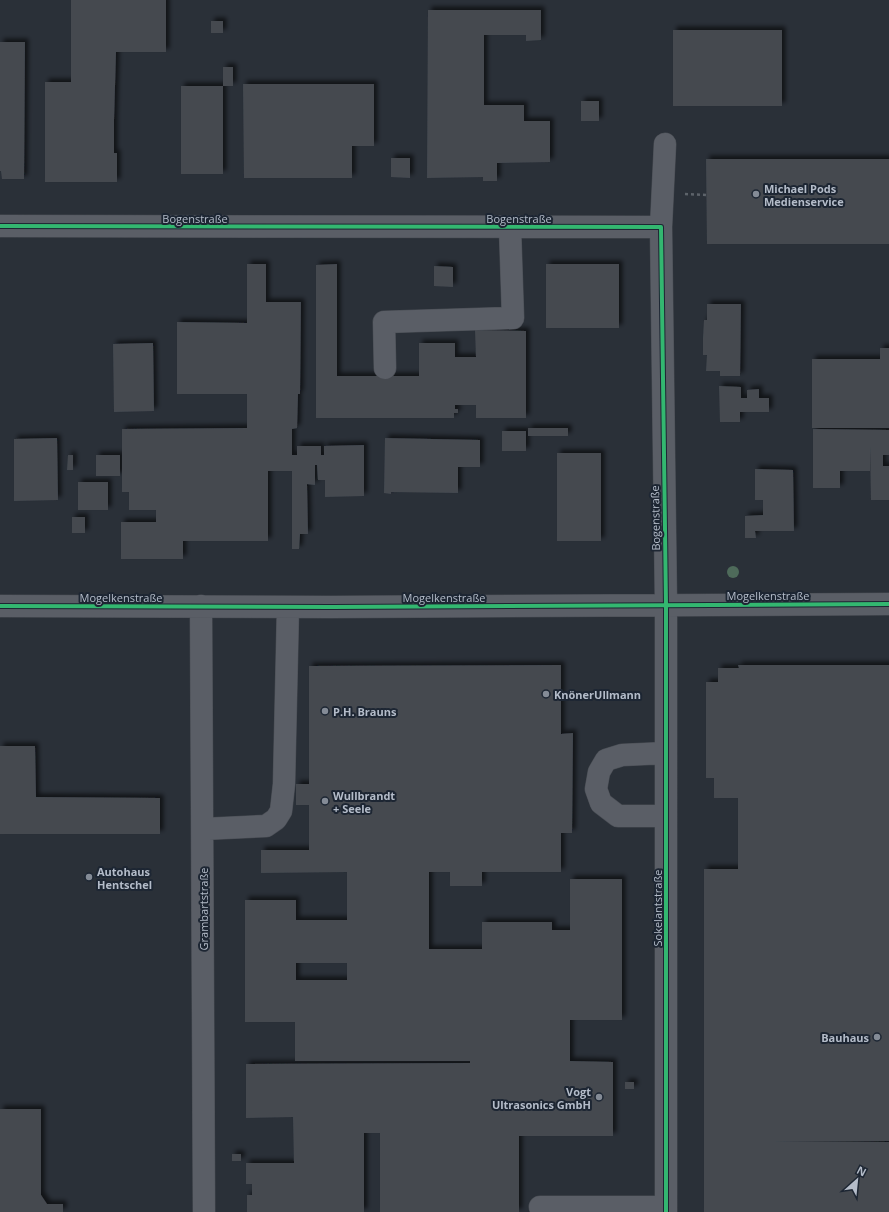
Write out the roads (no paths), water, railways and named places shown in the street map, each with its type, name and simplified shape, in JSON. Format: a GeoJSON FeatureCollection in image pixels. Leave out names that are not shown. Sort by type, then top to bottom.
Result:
{"type":"FeatureCollection","features":[{"type":"Feature","properties":{"kind":"street","name":"Bogenstraße"},"geometry":{"type":"LineString","coordinates":[[665,144],[661,227],[666,605]]}},
{"type":"Feature","properties":{"kind":"street","name":"Bogenstraße"},"geometry":{"type":"LineString","coordinates":[[0,226],[510,228],[661,227]]}},
{"type":"Feature","properties":{"kind":"street"},"geometry":{"type":"LineString","coordinates":[[385,368],[384,322],[513,318],[510,228]]}},
{"type":"Feature","properties":{"kind":"street","name":"Mogelkenstraße"},"geometry":{"type":"LineString","coordinates":[[0,606],[288,607],[889,604]]}},
{"type":"Feature","properties":{"kind":"street","name":"Sokelantstraße"},"geometry":{"type":"LineString","coordinates":[[666,605],[666,1210]]}},
{"type":"Feature","properties":{"kind":"street","name":"Grambartstraße"},"geometry":{"type":"LineString","coordinates":[[201,606],[204,1212]]}},
{"type":"Feature","properties":{"kind":"street"},"geometry":{"type":"LineString","coordinates":[[203,829],[266,826],[276,819],[281,812],[284,784],[288,607]]}},
{"type":"Feature","properties":{"kind":"street"},"geometry":{"type":"LineString","coordinates":[[666,753],[622,755],[606,760],[599,772],[596,789],[602,803],[618,816],[666,816]]}},
{"type":"Feature","properties":{"kind":"street"},"geometry":{"type":"LineString","coordinates":[[540,1207],[666,1210]]}},
{"type":"Feature","properties":{"kind":"place","name":"Michael Pods Medienservice"},"geometry":{"type":"Point","coordinates":[756,194]}},
{"type":"Feature","properties":{"kind":"place","name":"KnönerUllmann"},"geometry":{"type":"Point","coordinates":[546,694]}},
{"type":"Feature","properties":{"kind":"place","name":"P.H. Brauns"},"geometry":{"type":"Point","coordinates":[325,711]}},
{"type":"Feature","properties":{"kind":"place","name":"Wullbrandt + Seele"},"geometry":{"type":"Point","coordinates":[325,801]}},
{"type":"Feature","properties":{"kind":"place","name":"Autohaus Hentschel"},"geometry":{"type":"Point","coordinates":[89,877]}},
{"type":"Feature","properties":{"kind":"place","name":"Bauhaus"},"geometry":{"type":"Point","coordinates":[877,1037]}},
{"type":"Feature","properties":{"kind":"place","name":"Vogt Ultrasonics GmbH"},"geometry":{"type":"Point","coordinates":[599,1097]}}]}
